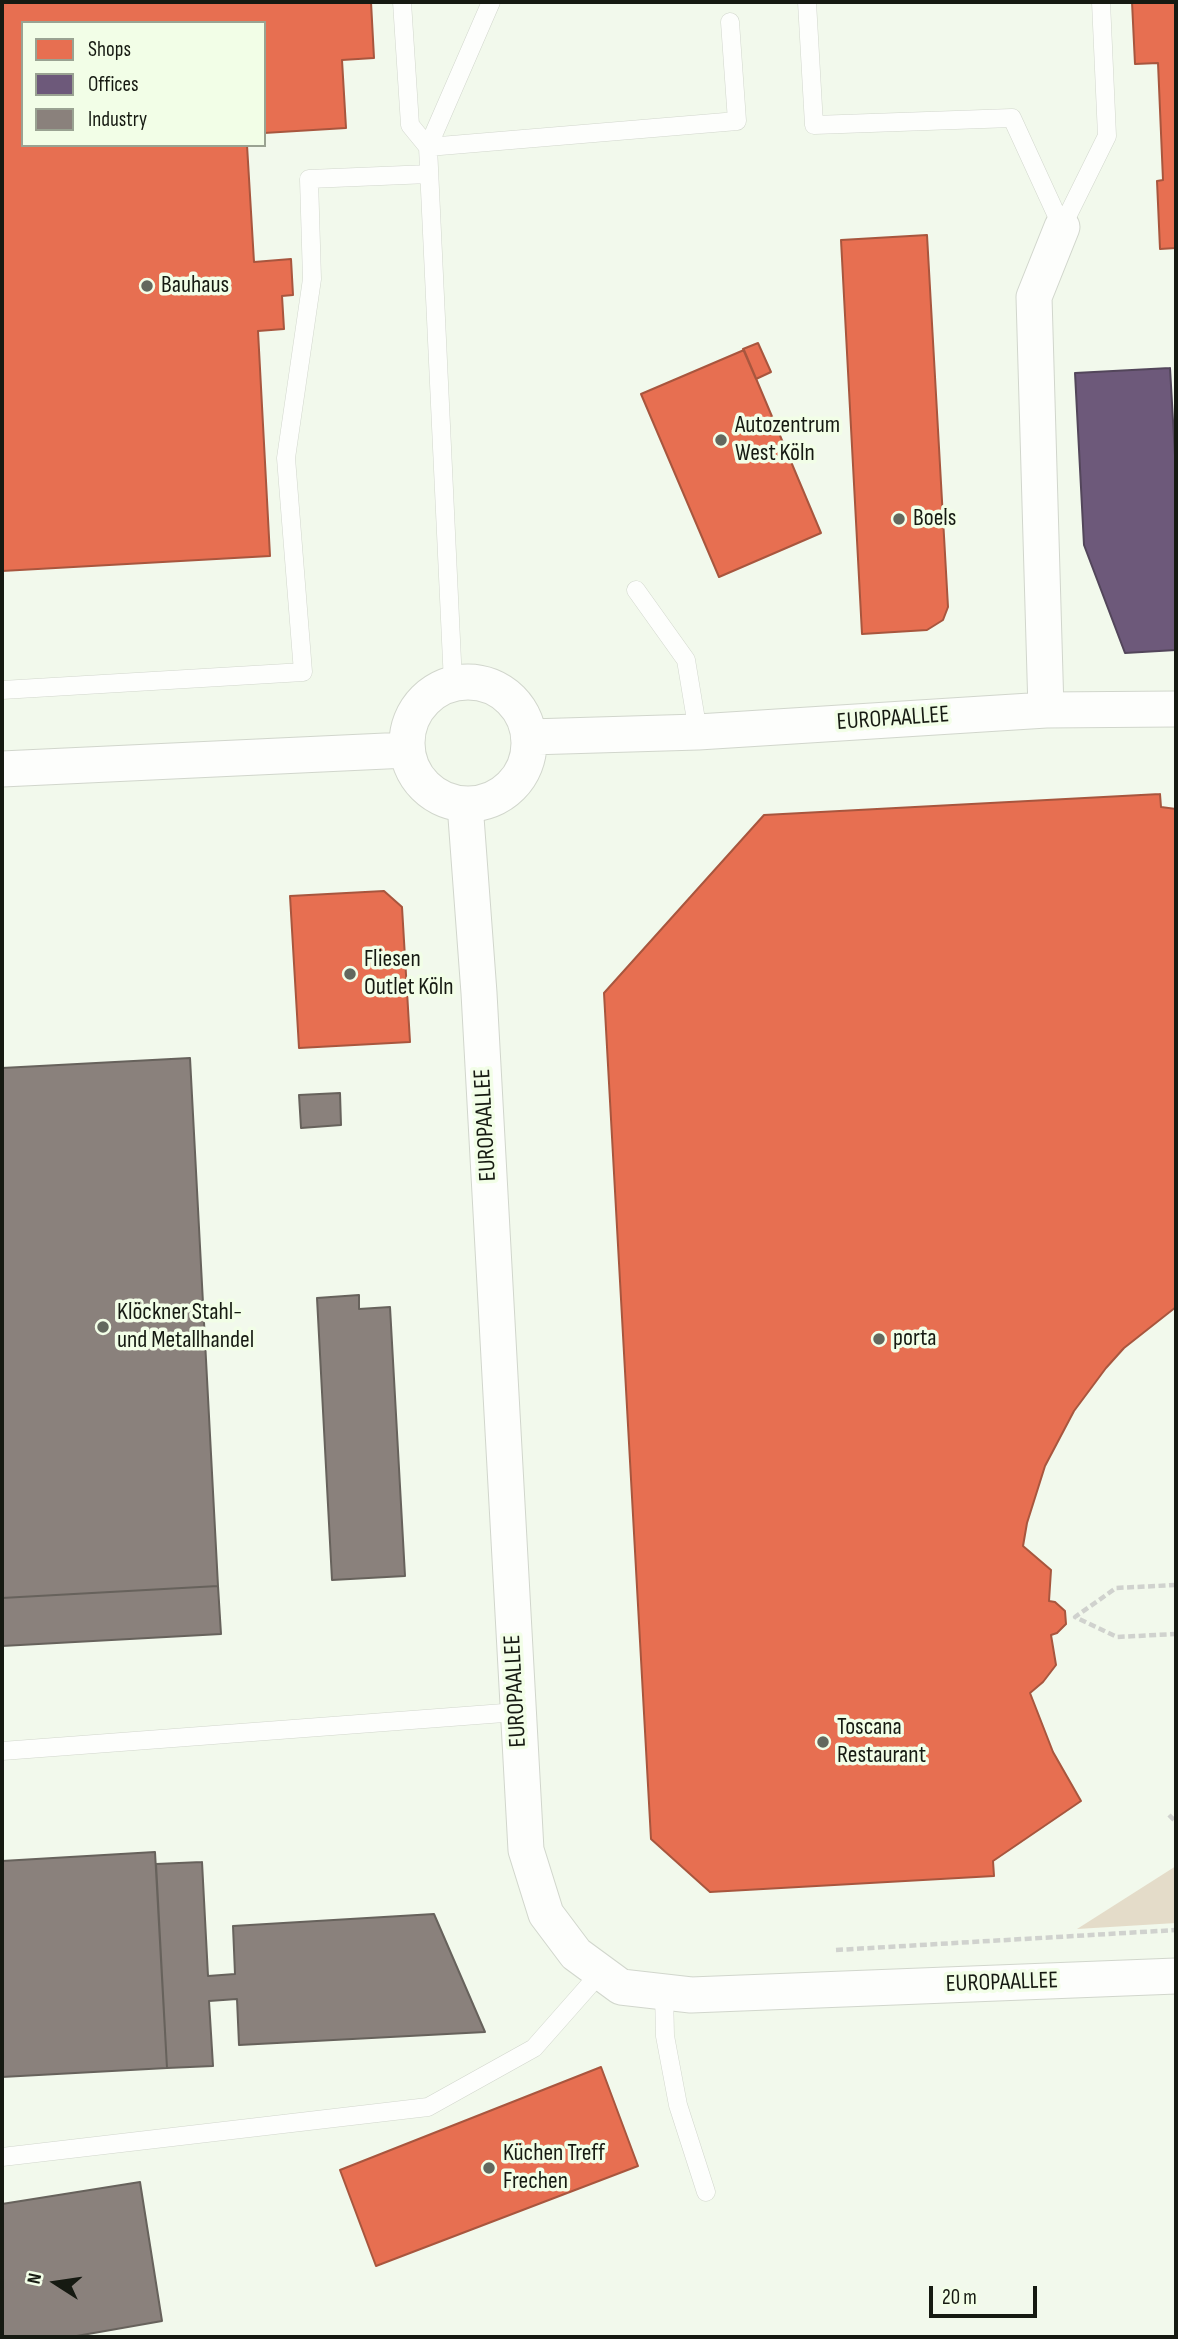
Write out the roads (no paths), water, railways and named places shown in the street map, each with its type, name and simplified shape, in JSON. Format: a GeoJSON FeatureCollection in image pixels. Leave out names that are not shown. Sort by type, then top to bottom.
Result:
{"type":"FeatureCollection","features":[{"type":"Feature","properties":{"kind":"street"},"geometry":{"type":"LineString","coordinates":[[1046,710],[1034,297],[1062,227]]}},
{"type":"Feature","properties":{"kind":"street"},"geometry":{"type":"LineString","coordinates":[[474,681],[495,687],[512,699],[524,717],[530,737],[523,772],[513,786],[482,803],[465,804],[444,800],[426,788],[413,771],[407,750],[408,728],[417,708],[433,692],[453,683],[474,681]]}},
{"type":"Feature","properties":{"kind":"street","name":"EUROPAALLEE"},"geometry":{"type":"LineString","coordinates":[[530,737],[698,732],[1046,710],[1176,709]]}},
{"type":"Feature","properties":{"kind":"street"},"geometry":{"type":"LineString","coordinates":[[2,769],[407,750]]}},
{"type":"Feature","properties":{"kind":"street","name":"EUROPAALLEE"},"geometry":{"type":"LineString","coordinates":[[465,804],[479,993],[526,1850],[546,1914],[576,1954],[621,1987],[691,1995],[1176,1976]]}},
{"type":"Feature","properties":{"kind":"lane"},"geometry":{"type":"LineString","coordinates":[[402,2],[410,125],[428,147]]}},
{"type":"Feature","properties":{"kind":"lane"},"geometry":{"type":"LineString","coordinates":[[453,683],[428,147],[491,2]]}},
{"type":"Feature","properties":{"kind":"lane"},"geometry":{"type":"LineString","coordinates":[[807,2],[814,125],[1012,118],[1062,227]]}},
{"type":"Feature","properties":{"kind":"lane"},"geometry":{"type":"LineString","coordinates":[[1062,227],[1107,136],[1101,2]]}},
{"type":"Feature","properties":{"kind":"lane"},"geometry":{"type":"LineString","coordinates":[[428,147],[737,121],[730,22]]}},
{"type":"Feature","properties":{"kind":"lane"},"geometry":{"type":"LineString","coordinates":[[2,690],[303,672],[286,458],[312,279],[309,179],[429,174]]}},
{"type":"Feature","properties":{"kind":"lane"},"geometry":{"type":"LineString","coordinates":[[636,590],[686,660],[698,732]]}},
{"type":"Feature","properties":{"kind":"lane"},"geometry":{"type":"LineString","coordinates":[[2,1751],[517,1712]]}},
{"type":"Feature","properties":{"kind":"lane"},"geometry":{"type":"LineString","coordinates":[[2,2157],[428,2107],[534,2048],[601,1972]]}},
{"type":"Feature","properties":{"kind":"lane"},"geometry":{"type":"LineString","coordinates":[[664,1992],[665,2036],[678,2105],[706,2192]]}},
{"type":"Feature","properties":{"kind":"place","name":"Bauhaus"},"geometry":{"type":"Point","coordinates":[147,286]}},
{"type":"Feature","properties":{"kind":"place","name":"Autozentrum West Köln"},"geometry":{"type":"Point","coordinates":[721,440]}},
{"type":"Feature","properties":{"kind":"place","name":"Boels"},"geometry":{"type":"Point","coordinates":[899,519]}},
{"type":"Feature","properties":{"kind":"place","name":"Fliesen Outlet Köln"},"geometry":{"type":"Point","coordinates":[350,974]}},
{"type":"Feature","properties":{"kind":"place","name":"Klöckner Stahl- und Metallhandel"},"geometry":{"type":"Point","coordinates":[103,1327]}},
{"type":"Feature","properties":{"kind":"place","name":"porta"},"geometry":{"type":"Point","coordinates":[879,1339]}},
{"type":"Feature","properties":{"kind":"place","name":"Toscana Restaurant"},"geometry":{"type":"Point","coordinates":[823,1742]}},
{"type":"Feature","properties":{"kind":"place","name":"Küchen Treff Frechen"},"geometry":{"type":"Point","coordinates":[489,2168]}}]}
